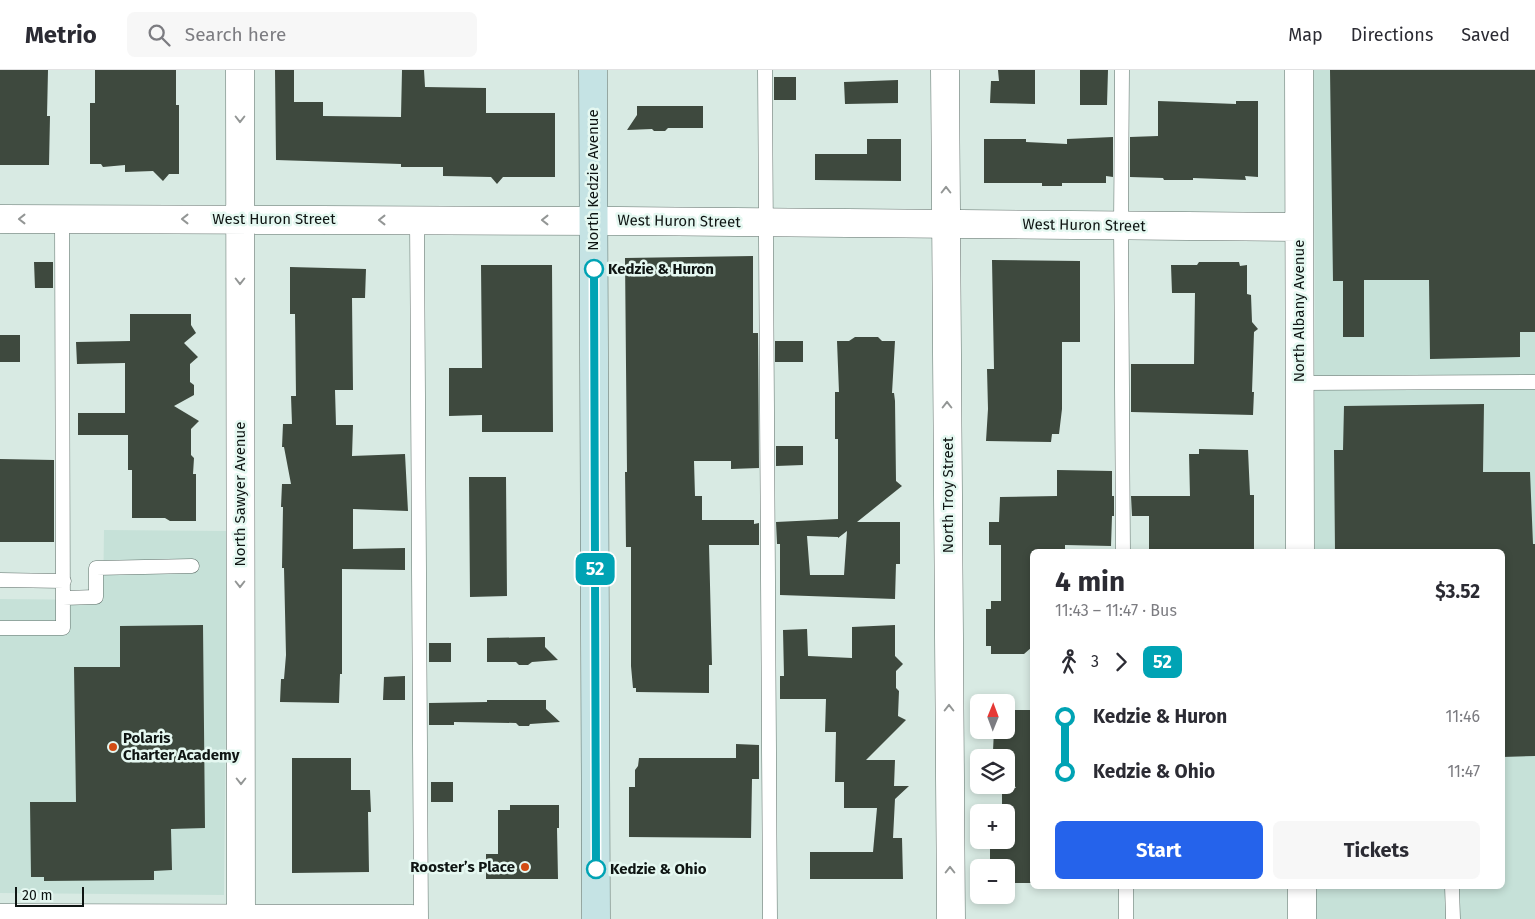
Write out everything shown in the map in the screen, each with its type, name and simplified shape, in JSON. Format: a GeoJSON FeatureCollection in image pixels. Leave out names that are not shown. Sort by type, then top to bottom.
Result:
{"type":"FeatureCollection","features":[{"type":"Feature","properties":{"kind":"main road","name":"North Kedzie Avenue"},"geometry":{"type":"LineString","coordinates":[[593,70],[596,919]]}},
{"type":"Feature","properties":{"kind":"street","name":"North Sawyer Avenue"},"geometry":{"type":"LineString","coordinates":[[240,70],[241,919]]}},
{"type":"Feature","properties":{"kind":"street","name":"North Troy Street"},"geometry":{"type":"LineString","coordinates":[[945,70],[951,919]]}},
{"type":"Feature","properties":{"kind":"street","name":"North Albany Avenue"},"geometry":{"type":"LineString","coordinates":[[1299,70],[1300,549]]}},
{"type":"Feature","properties":{"kind":"street","name":"West Huron Street"},"geometry":{"type":"LineString","coordinates":[[0,219],[766,222],[1299,227]]}},
{"type":"Feature","properties":{"kind":"street"},"geometry":{"type":"LineString","coordinates":[[1302,889],[1302,919]]}},
{"type":"Feature","properties":{"kind":"street"},"geometry":{"type":"LineString","coordinates":[[0,918],[412,919]]}},
{"type":"Feature","properties":{"kind":"lane"},"geometry":{"type":"LineString","coordinates":[[765,70],[770,919]]}},
{"type":"Feature","properties":{"kind":"lane"},"geometry":{"type":"LineString","coordinates":[[1122,70],[1123,549]]}},
{"type":"Feature","properties":{"kind":"lane"},"geometry":{"type":"LineString","coordinates":[[0,628],[63,628],[62,219]]}},
{"type":"Feature","properties":{"kind":"lane"},"geometry":{"type":"LineString","coordinates":[[417,220],[421,919]]}},
{"type":"Feature","properties":{"kind":"lane"},"geometry":{"type":"LineString","coordinates":[[1299,383],[1535,382]]}},
{"type":"Feature","properties":{"kind":"lane"},"geometry":{"type":"LineString","coordinates":[[63,598],[96,597],[96,568],[192,566]]}},
{"type":"Feature","properties":{"kind":"lane"},"geometry":{"type":"LineString","coordinates":[[0,580],[64,581]]}},
{"type":"Feature","properties":{"kind":"lane"},"geometry":{"type":"LineString","coordinates":[[1126,889],[1126,919]]}},
{"type":"Feature","properties":{"kind":"lane"},"geometry":{"type":"LineString","coordinates":[[1452,889],[1453,919]]}},
{"type":"Feature","properties":{"kind":"shaded area"},"geometry":{"type":"Polygon","coordinates":[[[1314,70],[1535,70],[1535,919],[1315,919],[1315,889],[1505,889],[1505,549],[1315,549],[1314,70]]]}},
{"type":"Feature","properties":{"kind":"shaded area","name":"Polaris Charter Academy"},"geometry":{"type":"Polygon","coordinates":[[[104,530],[228,531],[224,895],[0,893],[0,599],[103,600],[104,530]]]}},
{"type":"Feature","properties":{"kind":"building"},"geometry":{"type":"Polygon","coordinates":[[[0,70],[48,70],[47,116],[50,116],[49,165],[0,165],[0,70]]]}},
{"type":"Feature","properties":{"kind":"building"},"geometry":{"type":"Polygon","coordinates":[[[95,70],[176,70],[176,105],[179,105],[179,174],[169,174],[163,181],[153,171],[125,172],[125,165],[103,167],[101,164],[90,164],[90,103],[95,103],[95,70]]]}},
{"type":"Feature","properties":{"kind":"building"},"geometry":{"type":"Polygon","coordinates":[[[275,70],[294,70],[294,102],[323,102],[323,116],[401,117],[402,70],[424,70],[425,87],[486,88],[486,113],[555,113],[555,177],[503,177],[497,184],[491,177],[443,176],[443,167],[401,167],[401,164],[276,160],[275,70]]]}},
{"type":"Feature","properties":{"kind":"building"},"geometry":{"type":"Polygon","coordinates":[[[998,70],[1035,70],[1035,104],[990,103],[991,81],[999,81],[998,70]]]}},
{"type":"Feature","properties":{"kind":"building"},"geometry":{"type":"Polygon","coordinates":[[[1080,70],[1108,70],[1107,105],[1080,105],[1080,70]]]}},
{"type":"Feature","properties":{"kind":"building"},"geometry":{"type":"Polygon","coordinates":[[[1330,70],[1535,70],[1535,332],[1520,332],[1520,357],[1430,359],[1429,280],[1364,280],[1364,337],[1343,337],[1343,281],[1333,281],[1330,70]]]}},
{"type":"Feature","properties":{"kind":"building"},"geometry":{"type":"Polygon","coordinates":[[[774,77],[796,77],[796,100],[774,100],[774,77]]]}},
{"type":"Feature","properties":{"kind":"building"},"geometry":{"type":"Polygon","coordinates":[[[898,80],[898,103],[845,104],[844,82],[898,80]]]}},
{"type":"Feature","properties":{"kind":"building"},"geometry":{"type":"Polygon","coordinates":[[[1158,101],[1236,104],[1236,101],[1258,101],[1258,177],[1245,176],[1246,180],[1193,178],[1193,180],[1164,180],[1163,178],[1130,177],[1130,137],[1158,136],[1158,101]]]}},
{"type":"Feature","properties":{"kind":"building"},"geometry":{"type":"Polygon","coordinates":[[[637,106],[703,106],[703,128],[668,128],[665,131],[654,131],[652,129],[627,130],[637,115],[637,106]]]}},
{"type":"Feature","properties":{"kind":"building"},"geometry":{"type":"Polygon","coordinates":[[[1113,137],[1113,177],[1106,176],[1106,183],[1062,183],[1062,186],[1042,186],[1042,183],[984,183],[984,139],[1026,139],[1026,142],[1067,144],[1067,139],[1113,137]]]}},
{"type":"Feature","properties":{"kind":"building"},"geometry":{"type":"Polygon","coordinates":[[[867,139],[901,139],[901,181],[815,180],[815,154],[867,154],[867,139]]]}},
{"type":"Feature","properties":{"kind":"building"},"geometry":{"type":"Polygon","coordinates":[[[753,256],[753,333],[758,333],[759,468],[731,469],[731,461],[694,461],[695,496],[702,496],[702,520],[754,520],[754,524],[759,523],[759,545],[709,545],[712,665],[709,665],[709,693],[636,692],[636,688],[633,688],[631,666],[631,547],[626,547],[625,258],[753,256]]]}},
{"type":"Feature","properties":{"kind":"building"},"geometry":{"type":"Polygon","coordinates":[[[992,260],[1080,261],[1080,342],[1062,342],[1062,409],[1059,434],[1052,434],[1051,442],[986,441],[988,409],[987,369],[994,369],[992,260]]]}},
{"type":"Feature","properties":{"kind":"building"},"geometry":{"type":"Polygon","coordinates":[[[34,262],[53,262],[53,288],[35,288],[34,262]]]}},
{"type":"Feature","properties":{"kind":"building"},"geometry":{"type":"Polygon","coordinates":[[[1199,262],[1239,262],[1240,266],[1247,265],[1247,294],[1251,295],[1252,322],[1258,329],[1254,332],[1253,415],[1131,412],[1131,364],[1194,364],[1195,293],[1172,293],[1171,265],[1197,265],[1199,262]]]}},
{"type":"Feature","properties":{"kind":"building"},"geometry":{"type":"Polygon","coordinates":[[[481,265],[552,265],[553,432],[482,432],[482,415],[449,416],[449,368],[482,368],[481,265]]]}},
{"type":"Feature","properties":{"kind":"building"},"geometry":{"type":"Polygon","coordinates":[[[290,267],[366,269],[365,298],[352,298],[353,390],[335,390],[336,425],[353,425],[352,456],[405,454],[408,511],[353,509],[353,549],[405,548],[405,570],[342,569],[342,674],[340,674],[339,703],[280,702],[281,679],[284,679],[286,655],[284,568],[282,568],[282,484],[291,484],[284,447],[282,447],[283,424],[292,424],[291,396],[296,396],[295,314],[290,314],[290,267]]]}},
{"type":"Feature","properties":{"kind":"building"},"geometry":{"type":"Polygon","coordinates":[[[130,314],[191,314],[191,325],[196,333],[184,343],[198,357],[190,364],[190,382],[194,385],[194,395],[174,406],[199,421],[191,429],[191,455],[194,458],[193,474],[196,474],[196,521],[170,521],[165,518],[132,518],[132,470],[128,470],[128,435],[78,435],[78,413],[125,413],[125,363],[77,364],[76,342],[130,341],[130,314]]]}},
{"type":"Feature","properties":{"kind":"building"},"geometry":{"type":"Polygon","coordinates":[[[0,335],[20,335],[20,362],[0,362],[0,335]]]}},
{"type":"Feature","properties":{"kind":"building"},"geometry":{"type":"Polygon","coordinates":[[[855,337],[878,337],[882,341],[895,341],[892,393],[894,393],[895,401],[896,481],[902,486],[857,522],[900,522],[900,564],[896,564],[895,599],[780,595],[780,544],[777,544],[776,522],[838,519],[838,439],[835,439],[835,392],[839,392],[837,341],[849,341],[855,337]],[[847,531],[838,538],[807,536],[810,575],[844,575],[847,531]]]}},
{"type":"Feature","properties":{"kind":"building"},"geometry":{"type":"Polygon","coordinates":[[[775,341],[803,341],[803,362],[775,362],[775,341]]]}},
{"type":"Feature","properties":{"kind":"building"},"geometry":{"type":"Polygon","coordinates":[[[1484,404],[1483,472],[1530,472],[1533,544],[1535,544],[1535,756],[1505,757],[1505,549],[1335,549],[1334,450],[1343,450],[1344,406],[1484,404]]]}},
{"type":"Feature","properties":{"kind":"building"},"geometry":{"type":"Polygon","coordinates":[[[776,446],[803,446],[803,465],[776,466],[776,446]]]}},
{"type":"Feature","properties":{"kind":"building"},"geometry":{"type":"Polygon","coordinates":[[[1199,449],[1248,450],[1250,495],[1254,495],[1254,549],[1149,549],[1149,516],[1132,516],[1131,496],[1190,496],[1189,454],[1199,454],[1199,449]]]}},
{"type":"Feature","properties":{"kind":"building"},"geometry":{"type":"Polygon","coordinates":[[[0,459],[54,460],[54,542],[0,542],[0,459]]]}},
{"type":"Feature","properties":{"kind":"building"},"geometry":{"type":"Polygon","coordinates":[[[1057,470],[1112,471],[1114,516],[1112,516],[1111,546],[1065,545],[1065,549],[1030,549],[1030,649],[1024,654],[991,654],[991,646],[986,646],[986,609],[991,609],[991,601],[1001,601],[1001,545],[989,545],[989,522],[999,522],[1000,497],[1057,496],[1057,470]]]}},
{"type":"Feature","properties":{"kind":"building"},"geometry":{"type":"Polygon","coordinates":[[[469,477],[506,477],[507,596],[470,597],[469,477]]]}},
{"type":"Feature","properties":{"kind":"building"},"geometry":{"type":"Polygon","coordinates":[[[203,625],[205,828],[171,829],[172,870],[154,871],[154,880],[44,881],[44,877],[31,877],[30,802],[76,802],[74,667],[120,667],[120,626],[203,625]]]}},
{"type":"Feature","properties":{"kind":"building"},"geometry":{"type":"Polygon","coordinates":[[[895,625],[895,656],[903,664],[896,671],[896,688],[899,691],[898,716],[906,720],[866,760],[895,760],[894,786],[909,786],[895,799],[893,838],[902,838],[903,879],[810,879],[810,852],[873,852],[877,808],[844,808],[844,782],[835,782],[836,732],[825,732],[826,699],[780,699],[780,676],[784,676],[783,630],[807,629],[808,656],[852,658],[852,627],[895,625]]]}},
{"type":"Feature","properties":{"kind":"building"},"geometry":{"type":"Polygon","coordinates":[[[545,637],[545,647],[558,660],[532,662],[528,665],[519,665],[516,662],[487,662],[487,638],[545,637]]]}},
{"type":"Feature","properties":{"kind":"building"},"geometry":{"type":"Polygon","coordinates":[[[429,643],[451,643],[451,662],[429,662],[429,643]]]}},
{"type":"Feature","properties":{"kind":"building"},"geometry":{"type":"Polygon","coordinates":[[[405,676],[405,700],[383,700],[384,677],[405,676]]]}},
{"type":"Feature","properties":{"kind":"building"},"geometry":{"type":"Polygon","coordinates":[[[487,700],[546,700],[546,709],[560,722],[530,724],[529,726],[519,726],[516,723],[454,722],[454,725],[429,725],[429,703],[487,702],[487,700]]]}},
{"type":"Feature","properties":{"kind":"building"},"geometry":{"type":"Polygon","coordinates":[[[1015,710],[1030,710],[1030,883],[1015,883],[1015,859],[990,859],[990,849],[1015,849],[1015,804],[1002,804],[1002,794],[1015,794],[1015,749],[993,749],[994,739],[1015,739],[1015,710]]]}},
{"type":"Feature","properties":{"kind":"building"},"geometry":{"type":"Polygon","coordinates":[[[736,744],[759,745],[759,779],[752,779],[751,838],[629,837],[629,787],[635,787],[635,770],[638,766],[639,758],[736,758],[736,744]]]}},
{"type":"Feature","properties":{"kind":"building"},"geometry":{"type":"Polygon","coordinates":[[[292,758],[351,758],[351,790],[370,790],[371,812],[368,812],[369,872],[292,873],[292,758]]]}},
{"type":"Feature","properties":{"kind":"building"},"geometry":{"type":"Polygon","coordinates":[[[431,782],[453,782],[453,802],[431,802],[431,782]]]}},
{"type":"Feature","properties":{"kind":"building"},"geometry":{"type":"Polygon","coordinates":[[[510,805],[559,805],[559,828],[557,828],[558,879],[486,879],[486,854],[498,854],[498,810],[510,810],[510,805]]]}},
{"type":"Feature","properties":{"kind":"bus line","name":"52"},"geometry":{"type":"LineString","coordinates":[[594,269],[596,869]]}},
{"type":"Feature","properties":{"kind":"place","name":"Kedzie & Huron"},"geometry":{"type":"Point","coordinates":[594,269]}},
{"type":"Feature","properties":{"kind":"place","name":"Polaris Charter Academy"},"geometry":{"type":"Point","coordinates":[113,747]}},
{"type":"Feature","properties":{"kind":"place","name":"Rooster’s Place"},"geometry":{"type":"Point","coordinates":[525,867]}},
{"type":"Feature","properties":{"kind":"place","name":"Kedzie & Ohio"},"geometry":{"type":"Point","coordinates":[596,869]}}]}
